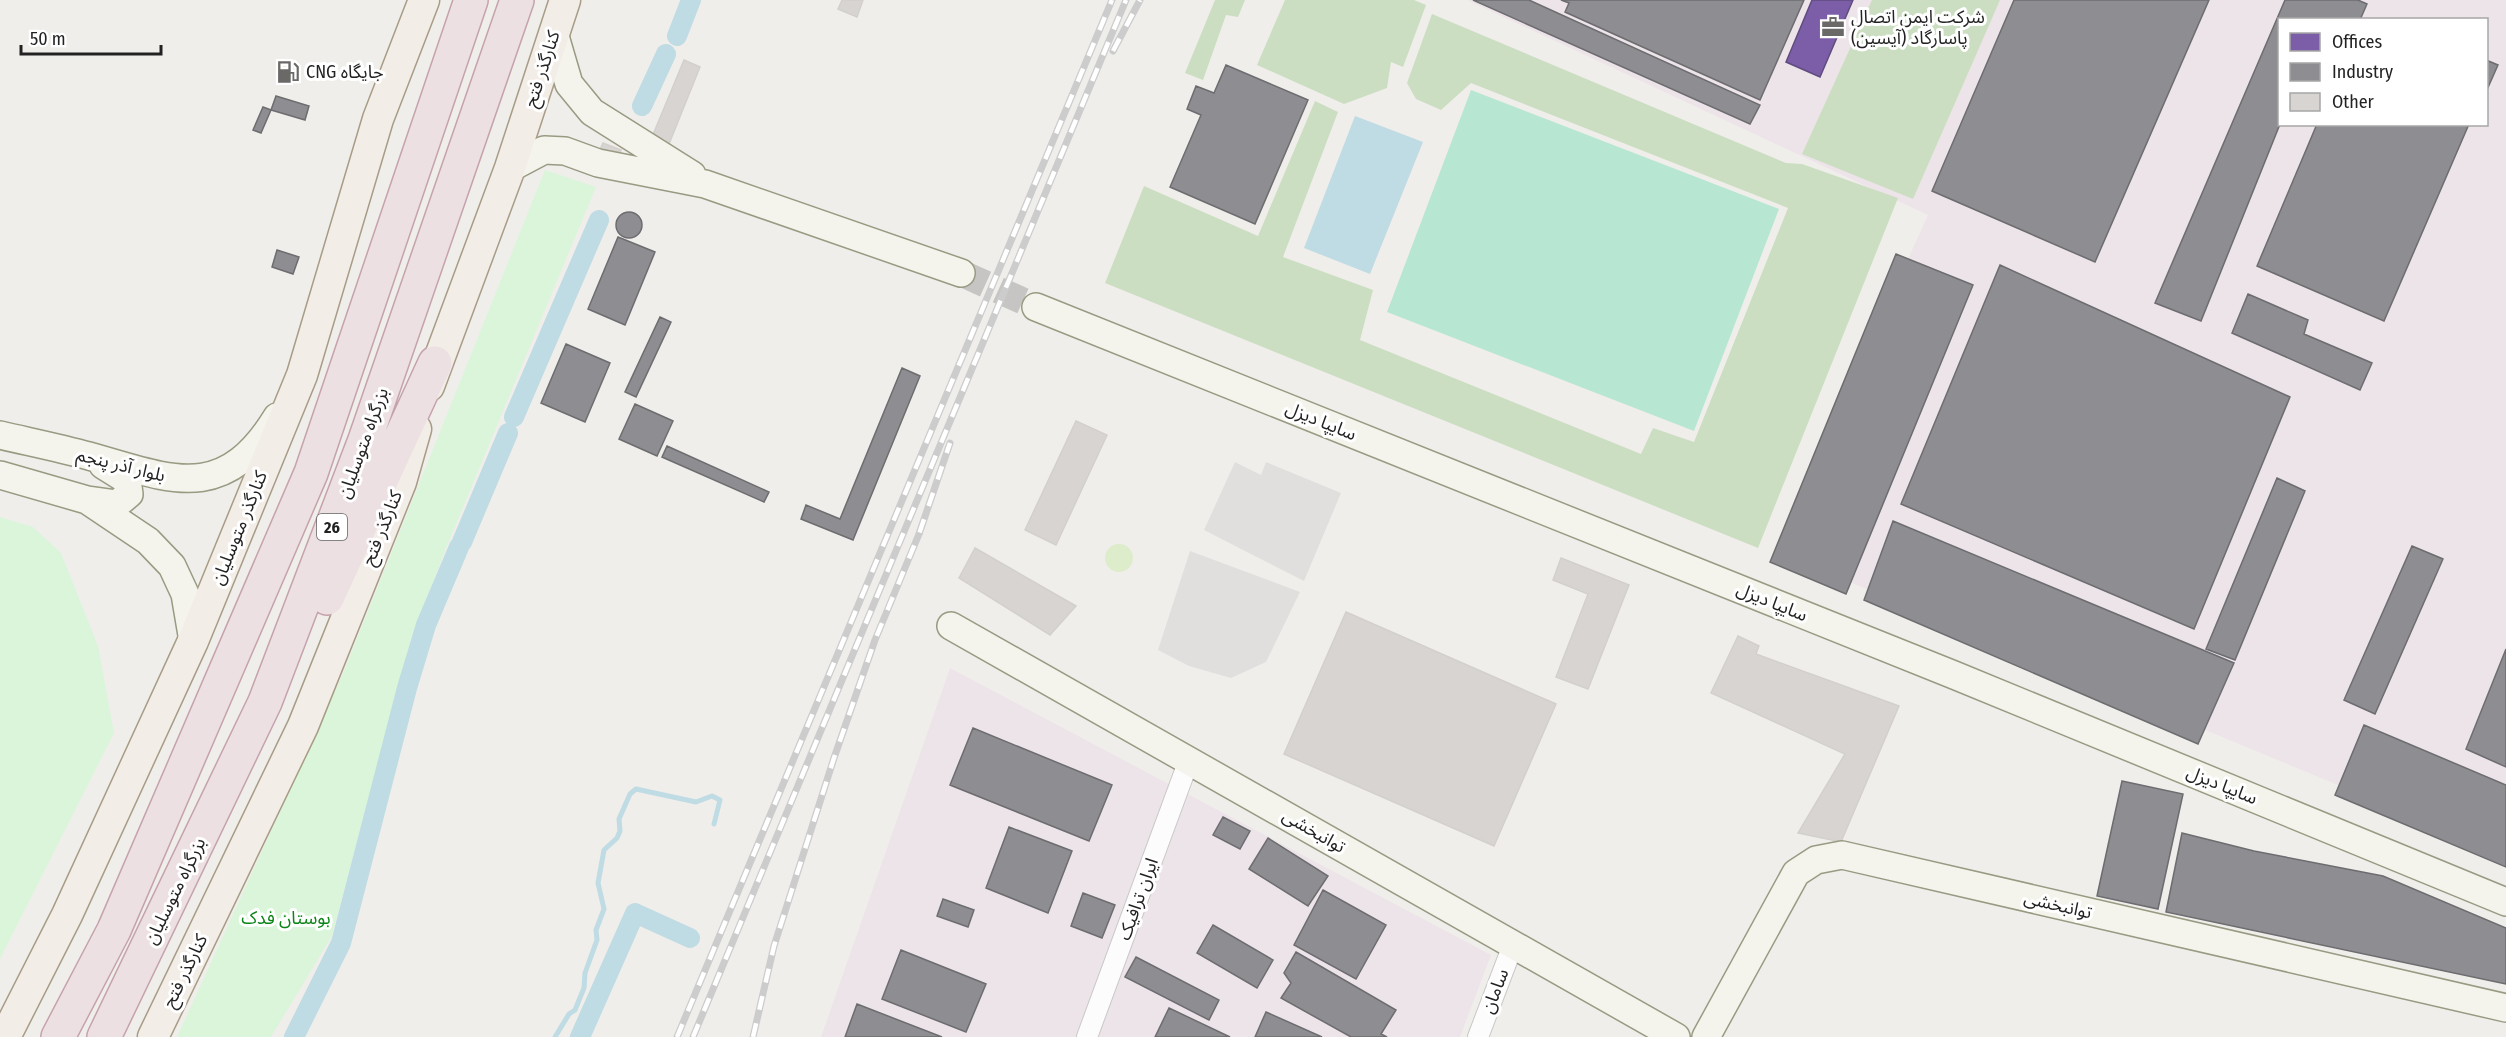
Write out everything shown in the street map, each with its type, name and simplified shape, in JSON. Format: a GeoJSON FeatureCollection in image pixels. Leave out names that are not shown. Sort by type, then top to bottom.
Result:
{"type":"FeatureCollection","features":[{"type":"Feature","properties":{"kind":"highway","name":"26"},"geometry":{"type":"LineString","coordinates":[[58,1037],[114,930],[311,473],[471,0]]}},
{"type":"Feature","properties":{"kind":"highway","name":"بزرگراه متوسلیان"},"geometry":{"type":"LineString","coordinates":[[104,1037],[265,702],[366,440],[517,0]]}},
{"type":"Feature","properties":{"kind":"highway"},"geometry":{"type":"LineString","coordinates":[[265,702],[317,618],[435,363]]}},
{"type":"Feature","properties":{"kind":"main road","name":"کنارگذر متوسلیان"},"geometry":{"type":"LineString","coordinates":[[5,1037],[68,915],[193,641],[302,375],[378,119],[424,0]]}},
{"type":"Feature","properties":{"kind":"main road","name":"کنارگذر فتح"},"geometry":{"type":"LineString","coordinates":[[153,1037],[303,726],[401,482],[435,363],[510,168],[565,0]]}},
{"type":"Feature","properties":{"kind":"street"},"geometry":{"type":"LineString","coordinates":[[554,33],[569,84],[592,112],[705,184]]}},
{"type":"Feature","properties":{"kind":"street"},"geometry":{"type":"LineString","coordinates":[[510,168],[544,150],[565,151],[598,163],[705,184],[961,273]]}},
{"type":"Feature","properties":{"kind":"street","name":"سایپا دیزل"},"geometry":{"type":"LineString","coordinates":[[1036,307],[1954,675],[2506,902]]}},
{"type":"Feature","properties":{"kind":"street","name":"بلوار آذر پنجم"},"geometry":{"type":"LineString","coordinates":[[0,435],[89,456],[151,475],[199,480],[246,457],[262,442],[302,375]]}},
{"type":"Feature","properties":{"kind":"street"},"geometry":{"type":"LineString","coordinates":[[0,475],[87,500],[117,504],[129,494],[127,480],[89,456]]}},
{"type":"Feature","properties":{"kind":"street"},"geometry":{"type":"LineString","coordinates":[[87,500],[148,541],[172,566],[185,594],[193,641]]}},
{"type":"Feature","properties":{"kind":"street","name":"توانبخشی"},"geometry":{"type":"LineString","coordinates":[[951,626],[1676,1037]]}},
{"type":"Feature","properties":{"kind":"street","name":"ایران ترافیک"},"geometry":{"type":"LineString","coordinates":[[1087,1037],[1189,760]]}},
{"type":"Feature","properties":{"kind":"street","name":"توانبخشی"},"geometry":{"type":"LineString","coordinates":[[1706,1037],[1796,873],[1816,860],[1842,855],[2506,1008]]}},
{"type":"Feature","properties":{"kind":"street","name":"سامان"},"geometry":{"type":"LineString","coordinates":[[1478,1037],[1513,945]]}},
{"type":"Feature","properties":{"kind":"shaded area"},"geometry":{"type":"Polygon","coordinates":[[[1467,0],[2506,0],[2506,855],[1775,551],[1928,215],[1467,0]]]}},
{"type":"Feature","properties":{"kind":"shaded area"},"geometry":{"type":"Polygon","coordinates":[[[1235,462],[1261,475],[1266,462],[1341,493],[1304,581],[1204,530],[1235,462]]]}},
{"type":"Feature","properties":{"kind":"shaded area"},"geometry":{"type":"Polygon","coordinates":[[[1190,551],[1300,592],[1266,662],[1231,678],[1189,666],[1158,650],[1190,551]]]}},
{"type":"Feature","properties":{"kind":"shaded area"},"geometry":{"type":"Polygon","coordinates":[[[950,668],[1491,955],[1460,1037],[821,1037],[950,668]]]}},
{"type":"Feature","properties":{"kind":"green space"},"geometry":{"type":"Polygon","coordinates":[[[1215,0],[1245,0],[1238,17],[1226,15],[1203,80],[1185,73],[1215,0]]]}},
{"type":"Feature","properties":{"kind":"green space"},"geometry":{"type":"Polygon","coordinates":[[[1285,0],[1414,0],[1426,5],[1403,67],[1391,62],[1387,88],[1344,104],[1257,65],[1285,0]]]}},
{"type":"Feature","properties":{"kind":"green space"},"geometry":{"type":"Polygon","coordinates":[[[1872,0],[2000,0],[1913,199],[1802,154],[1872,0]]]}},
{"type":"Feature","properties":{"kind":"green space"},"geometry":{"type":"Polygon","coordinates":[[[1432,14],[1786,163],[1802,164],[1898,198],[1758,548],[1105,283],[1144,186],[1258,236],[1315,101],[1338,112],[1283,257],[1373,290],[1360,340],[1641,454],[1653,428],[1694,442],[1788,208],[1471,83],[1441,110],[1416,99],[1407,83],[1432,14]]]}},
{"type":"Feature","properties":{"kind":"green space"},"geometry":{"type":"Polygon","coordinates":[[[1471,90],[1779,209],[1694,431],[1387,312],[1471,90]]]}},
{"type":"Feature","properties":{"kind":"green space","name":"بوستان فدک"},"geometry":{"type":"Polygon","coordinates":[[[545,170],[596,187],[447,546],[411,639],[332,936],[271,1037],[177,1037],[342,676],[545,170]]]}},
{"type":"Feature","properties":{"kind":"green space"},"geometry":{"type":"Polygon","coordinates":[[[0,517],[33,527],[61,553],[98,646],[114,733],[0,959],[0,517]]]}},
{"type":"Feature","properties":{"kind":"green space"},"geometry":{"type":"Polygon","coordinates":[[[1119,544],[1129,548],[1133,558],[1129,568],[1119,572],[1109,568],[1105,558],[1109,548],[1119,544]]]}},
{"type":"Feature","properties":{"kind":"water"},"geometry":{"type":"Polygon","coordinates":[[[1355,116],[1423,142],[1370,274],[1304,248],[1355,116]]]}},
{"type":"Feature","properties":{"kind":"building: Offices"},"geometry":{"type":"Polygon","coordinates":[[[1812,0],[1853,0],[1820,77],[1786,62],[1812,0]]]}},
{"type":"Feature","properties":{"kind":"building: Industry"},"geometry":{"type":"Polygon","coordinates":[[[1473,0],[1529,0],[1760,105],[1750,124],[1473,0]]]}},
{"type":"Feature","properties":{"kind":"building: Industry"},"geometry":{"type":"Polygon","coordinates":[[[1561,0],[1804,0],[1760,100],[1565,12],[1569,3],[1561,0]]]}},
{"type":"Feature","properties":{"kind":"building: Industry"},"geometry":{"type":"Polygon","coordinates":[[[2014,0],[2209,0],[2095,262],[1932,191],[2014,0]]]}},
{"type":"Feature","properties":{"kind":"building: Industry"},"geometry":{"type":"Polygon","coordinates":[[[2285,0],[2358,0],[2367,4],[2361,18],[2278,18],[2279,126],[2201,321],[2155,303],[2285,0]]]}},
{"type":"Feature","properties":{"kind":"building: Industry"},"geometry":{"type":"Polygon","coordinates":[[[2488,61],[2498,65],[2488,88],[2488,61]]]}},
{"type":"Feature","properties":{"kind":"building: Industry"},"geometry":{"type":"Polygon","coordinates":[[[1226,65],[1308,100],[1255,224],[1170,187],[1201,115],[1187,109],[1196,86],[1214,93],[1226,65]]]}},
{"type":"Feature","properties":{"kind":"building: Industry"},"geometry":{"type":"Polygon","coordinates":[[[276,96],[309,106],[305,120],[271,110],[276,96]]]}},
{"type":"Feature","properties":{"kind":"building: Industry"},"geometry":{"type":"Polygon","coordinates":[[[263,107],[271,110],[261,133],[253,130],[263,107]]]}},
{"type":"Feature","properties":{"kind":"building: Industry"},"geometry":{"type":"Polygon","coordinates":[[[2316,126],[2468,126],[2384,321],[2257,266],[2316,126]]]}},
{"type":"Feature","properties":{"kind":"building: Industry"},"geometry":{"type":"Polygon","coordinates":[[[629,212],[638,216],[642,225],[638,234],[629,238],[620,234],[616,225],[620,216],[629,212]]]}},
{"type":"Feature","properties":{"kind":"building: Industry"},"geometry":{"type":"Polygon","coordinates":[[[618,237],[655,252],[625,325],[588,309],[618,237]]]}},
{"type":"Feature","properties":{"kind":"building: Industry"},"geometry":{"type":"Polygon","coordinates":[[[277,250],[299,257],[293,274],[272,267],[277,250]]]}},
{"type":"Feature","properties":{"kind":"building: Industry"},"geometry":{"type":"Polygon","coordinates":[[[1896,254],[1973,285],[1846,594],[1770,562],[1896,254]]]}},
{"type":"Feature","properties":{"kind":"building: Industry"},"geometry":{"type":"Polygon","coordinates":[[[2000,265],[2290,397],[2194,629],[1901,504],[2000,265]]]}},
{"type":"Feature","properties":{"kind":"building: Industry"},"geometry":{"type":"Polygon","coordinates":[[[2248,294],[2308,320],[2304,334],[2372,363],[2360,390],[2232,333],[2248,294]]]}},
{"type":"Feature","properties":{"kind":"building: Industry"},"geometry":{"type":"Polygon","coordinates":[[[660,317],[671,322],[636,397],[625,392],[660,317]]]}},
{"type":"Feature","properties":{"kind":"building: Industry"},"geometry":{"type":"Polygon","coordinates":[[[566,344],[610,363],[585,422],[541,403],[566,344]]]}},
{"type":"Feature","properties":{"kind":"building: Industry"},"geometry":{"type":"Polygon","coordinates":[[[902,368],[920,376],[853,540],[801,519],[806,505],[840,519],[902,368]]]}},
{"type":"Feature","properties":{"kind":"building: Industry"},"geometry":{"type":"Polygon","coordinates":[[[635,404],[673,421],[657,456],[619,439],[635,404]]]}},
{"type":"Feature","properties":{"kind":"building: Industry"},"geometry":{"type":"Polygon","coordinates":[[[667,446],[769,492],[764,502],[662,457],[667,446]]]}},
{"type":"Feature","properties":{"kind":"building: Industry"},"geometry":{"type":"Polygon","coordinates":[[[2277,478],[2305,491],[2235,660],[2206,649],[2277,478]]]}},
{"type":"Feature","properties":{"kind":"building: Industry"},"geometry":{"type":"Polygon","coordinates":[[[1893,521],[2234,663],[2198,744],[1864,600],[1893,521]]]}},
{"type":"Feature","properties":{"kind":"building: Industry"},"geometry":{"type":"Polygon","coordinates":[[[2412,546],[2443,559],[2375,714],[2344,700],[2412,546]]]}},
{"type":"Feature","properties":{"kind":"building: Industry"},"geometry":{"type":"Polygon","coordinates":[[[2506,649],[2506,767],[2466,749],[2506,649]]]}},
{"type":"Feature","properties":{"kind":"building: Industry"},"geometry":{"type":"Polygon","coordinates":[[[2364,725],[2506,785],[2506,867],[2335,795],[2364,725]]]}},
{"type":"Feature","properties":{"kind":"building: Industry"},"geometry":{"type":"Polygon","coordinates":[[[973,728],[1112,785],[1089,841],[950,785],[973,728]]]}},
{"type":"Feature","properties":{"kind":"building: Industry"},"geometry":{"type":"Polygon","coordinates":[[[2122,781],[2183,794],[2158,909],[2097,896],[2122,781]]]}},
{"type":"Feature","properties":{"kind":"building: Industry"},"geometry":{"type":"Polygon","coordinates":[[[1223,817],[1250,831],[1240,849],[1213,835],[1223,817]]]}},
{"type":"Feature","properties":{"kind":"building: Industry"},"geometry":{"type":"Polygon","coordinates":[[[1009,827],[1072,851],[1048,913],[986,888],[1009,827]]]}},
{"type":"Feature","properties":{"kind":"building: Industry"},"geometry":{"type":"Polygon","coordinates":[[[2182,833],[2254,851],[2383,876],[2506,928],[2506,984],[2166,912],[2182,833]]]}},
{"type":"Feature","properties":{"kind":"building: Industry"},"geometry":{"type":"Polygon","coordinates":[[[1268,838],[1328,876],[1308,906],[1249,869],[1268,838]]]}},
{"type":"Feature","properties":{"kind":"building: Industry"},"geometry":{"type":"Polygon","coordinates":[[[1323,890],[1386,925],[1356,979],[1294,945],[1323,890]]]}},
{"type":"Feature","properties":{"kind":"building: Industry"},"geometry":{"type":"Polygon","coordinates":[[[1083,893],[1115,905],[1102,938],[1071,926],[1083,893]]]}},
{"type":"Feature","properties":{"kind":"building: Industry"},"geometry":{"type":"Polygon","coordinates":[[[943,899],[974,910],[968,927],[937,916],[943,899]]]}},
{"type":"Feature","properties":{"kind":"building: Industry"},"geometry":{"type":"Polygon","coordinates":[[[1213,925],[1273,960],[1257,988],[1197,953],[1213,925]]]}},
{"type":"Feature","properties":{"kind":"building: Industry"},"geometry":{"type":"Polygon","coordinates":[[[901,950],[986,984],[966,1032],[882,999],[901,950]]]}},
{"type":"Feature","properties":{"kind":"building: Industry"},"geometry":{"type":"Polygon","coordinates":[[[1296,952],[1396,1010],[1381,1034],[1387,1037],[1351,1037],[1281,998],[1291,983],[1284,973],[1296,952]]]}},
{"type":"Feature","properties":{"kind":"building: Industry"},"geometry":{"type":"Polygon","coordinates":[[[1136,957],[1219,1000],[1209,1020],[1125,977],[1136,957]]]}},
{"type":"Feature","properties":{"kind":"building: Industry"},"geometry":{"type":"Polygon","coordinates":[[[857,1004],[942,1037],[845,1037],[857,1004]]]}},
{"type":"Feature","properties":{"kind":"building: Industry"},"geometry":{"type":"Polygon","coordinates":[[[1169,1008],[1230,1037],[1155,1037],[1169,1008]]]}},
{"type":"Feature","properties":{"kind":"building: Industry"},"geometry":{"type":"Polygon","coordinates":[[[1266,1012],[1322,1037],[1255,1037],[1266,1012]]]}},
{"type":"Feature","properties":{"kind":"building: Other"},"geometry":{"type":"Polygon","coordinates":[[[842,0],[863,0],[857,17],[838,9],[842,0]]]}},
{"type":"Feature","properties":{"kind":"building: Other"},"geometry":{"type":"Polygon","coordinates":[[[684,60],[700,67],[669,144],[652,137],[684,60]]]}},
{"type":"Feature","properties":{"kind":"building: Other"},"geometry":{"type":"Polygon","coordinates":[[[603,143],[621,150],[617,161],[598,154],[603,143]]]}},
{"type":"Feature","properties":{"kind":"building: Other"},"geometry":{"type":"Polygon","coordinates":[[[1076,421],[1107,435],[1056,545],[1025,530],[1076,421]]]}},
{"type":"Feature","properties":{"kind":"building: Other"},"geometry":{"type":"Polygon","coordinates":[[[975,548],[1076,606],[1050,635],[959,578],[975,548]]]}},
{"type":"Feature","properties":{"kind":"building: Other"},"geometry":{"type":"Polygon","coordinates":[[[1561,558],[1629,585],[1588,689],[1556,677],[1588,594],[1553,580],[1561,558]]]}},
{"type":"Feature","properties":{"kind":"building: Other"},"geometry":{"type":"Polygon","coordinates":[[[1346,612],[1556,704],[1494,846],[1284,754],[1346,612]]]}},
{"type":"Feature","properties":{"kind":"building: Other"},"geometry":{"type":"Polygon","coordinates":[[[1738,636],[1759,646],[1756,654],[1899,706],[1841,842],[1798,833],[1845,754],[1711,693],[1738,636]]]}},
{"type":"Feature","properties":{"kind":"waterway"},"geometry":{"type":"LineString","coordinates":[[677,36],[691,0]]}},
{"type":"Feature","properties":{"kind":"waterway"},"geometry":{"type":"LineString","coordinates":[[642,106],[666,54]]}},
{"type":"Feature","properties":{"kind":"waterway"},"geometry":{"type":"LineString","coordinates":[[514,417],[599,220]]}},
{"type":"Feature","properties":{"kind":"waterway"},"geometry":{"type":"LineString","coordinates":[[462,542],[508,433]]}},
{"type":"Feature","properties":{"kind":"waterway"},"geometry":{"type":"LineString","coordinates":[[294,1037],[341,943],[407,688],[426,625],[459,547]]}},
{"type":"Feature","properties":{"kind":"waterway"},"geometry":{"type":"LineString","coordinates":[[555,1037],[569,1014],[575,1010],[584,988],[585,973],[597,940],[596,930],[604,909],[598,883],[604,850],[617,838],[620,831],[619,819],[630,794],[636,789],[696,802],[712,796],[720,800],[714,824]]}},
{"type":"Feature","properties":{"kind":"waterway"},"geometry":{"type":"LineString","coordinates":[[580,1037],[635,913],[690,938]]}},
{"type":"Feature","properties":{"kind":"tunnel"},"geometry":{"type":"LineString","coordinates":[[961,273],[1036,307]]}},
{"type":"Feature","properties":{"kind":"railway"},"geometry":{"type":"LineString","coordinates":[[677,1037],[1112,0]]}},
{"type":"Feature","properties":{"kind":"railway"},"geometry":{"type":"LineString","coordinates":[[693,1037],[1126,0]]}},
{"type":"Feature","properties":{"kind":"railway"},"geometry":{"type":"LineString","coordinates":[[1113,51],[1140,0]]}},
{"type":"Feature","properties":{"kind":"railway"},"geometry":{"type":"LineString","coordinates":[[753,1037],[774,946],[834,758],[875,640],[919,534],[950,443]]}},
{"type":"Feature","properties":{"kind":"place","name":"شرکت ایمن اتصال پاسارگاد (آیسین)"},"geometry":{"type":"Point","coordinates":[1833,27]}},
{"type":"Feature","properties":{"kind":"place","name":"CNG جایگاه"},"geometry":{"type":"Point","coordinates":[288,72]}}]}
